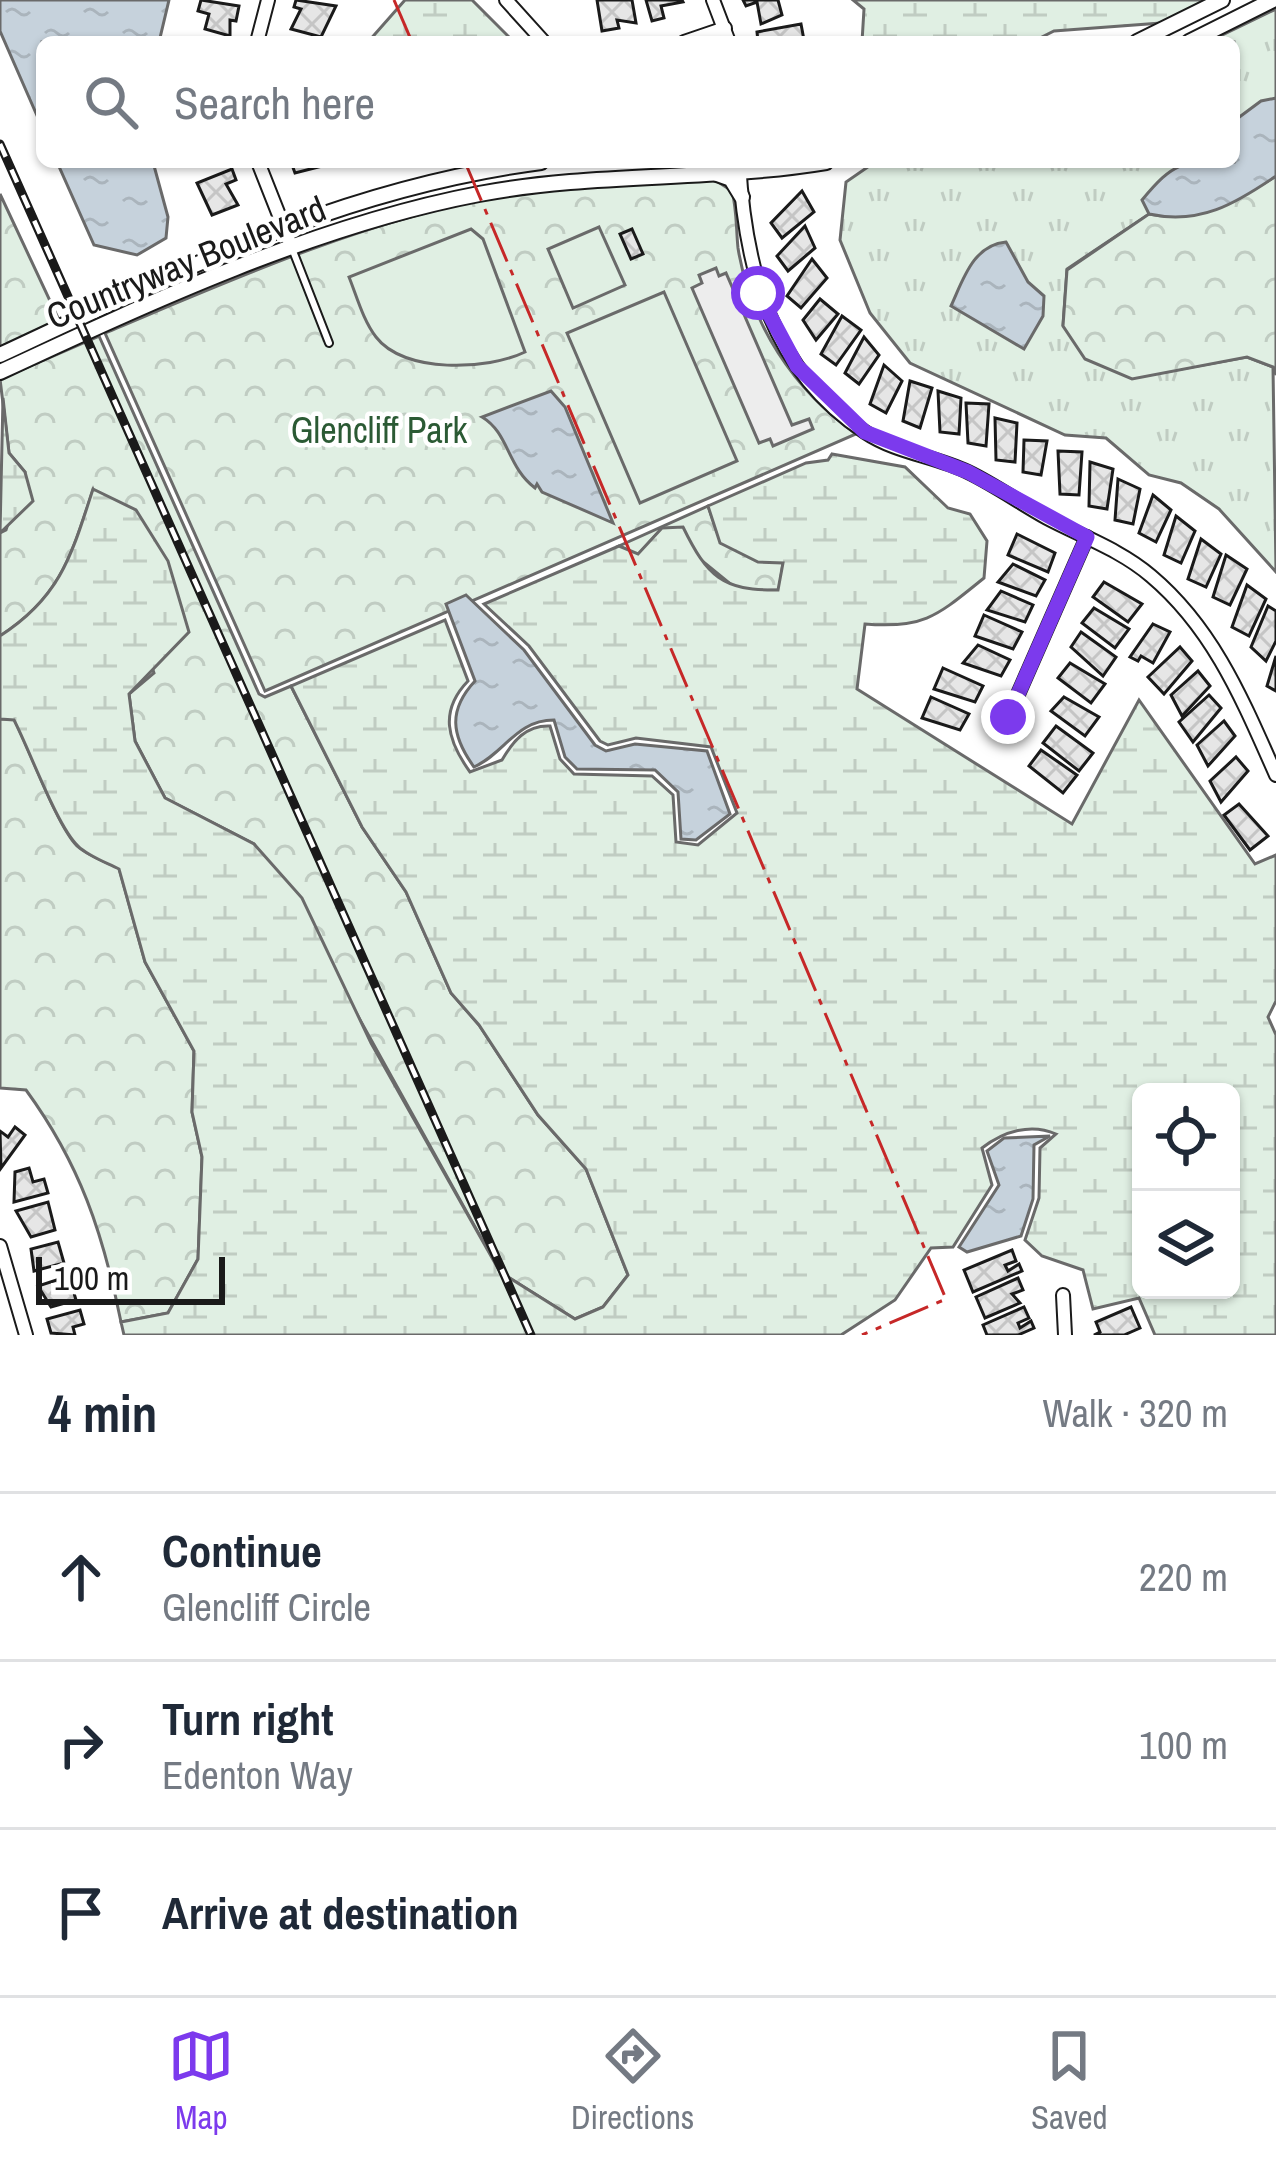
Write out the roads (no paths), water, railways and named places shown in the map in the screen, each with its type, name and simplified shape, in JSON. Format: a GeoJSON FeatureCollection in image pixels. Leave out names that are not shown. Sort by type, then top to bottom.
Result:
{"type":"FeatureCollection","features":[{"type":"Feature","properties":{"kind":"street"},"geometry":{"type":"LineString","coordinates":[[259,36],[268,0]]}},
{"type":"Feature","properties":{"kind":"street"},"geometry":{"type":"LineString","coordinates":[[506,0],[539,36]]}},
{"type":"Feature","properties":{"kind":"street"},"geometry":{"type":"LineString","coordinates":[[713,0],[727,35]]}},
{"type":"Feature","properties":{"kind":"street"},"geometry":{"type":"LineString","coordinates":[[1149,36],[1222,0]]}},
{"type":"Feature","properties":{"kind":"street"},"geometry":{"type":"LineString","coordinates":[[1201,36],[1273,0]]}},
{"type":"Feature","properties":{"kind":"street"},"geometry":{"type":"LineString","coordinates":[[260,168],[292,248]]}},
{"type":"Feature","properties":{"kind":"street","name":"Countryway Boulevard"},"geometry":{"type":"LineString","coordinates":[[0,355],[283,225],[426,181],[505,168]]}},
{"type":"Feature","properties":{"kind":"street","name":"Countryway Boulevard"},"geometry":{"type":"LineString","coordinates":[[0,372],[292,248],[436,203],[707,168]]}},
{"type":"Feature","properties":{"kind":"street"},"geometry":{"type":"LineString","coordinates":[[718,168],[742,197]]}},
{"type":"Feature","properties":{"kind":"street"},"geometry":{"type":"LineString","coordinates":[[742,168],[751,267],[769,320],[797,366],[825,397],[888,445],[968,472],[1149,574],[1198,623],[1226,664],[1276,775]]}},
{"type":"Feature","properties":{"kind":"street","name":"Countryway Boulevard"},"geometry":{"type":"LineString","coordinates":[[761,168],[775,168]]}},
{"type":"Feature","properties":{"kind":"street"},"geometry":{"type":"LineString","coordinates":[[742,197],[748,180],[766,169]]}},
{"type":"Feature","properties":{"kind":"street"},"geometry":{"type":"LineString","coordinates":[[1008,717],[1087,537]]}},
{"type":"Feature","properties":{"kind":"street"},"geometry":{"type":"LineString","coordinates":[[0,1246],[26,1335]]}},
{"type":"Feature","properties":{"kind":"street"},"geometry":{"type":"LineString","coordinates":[[1063,1295],[1065,1335]]}},
{"type":"Feature","properties":{"kind":"lane"},"geometry":{"type":"LineString","coordinates":[[292,248],[329,343]]}},
{"type":"Feature","properties":{"kind":"water"},"geometry":{"type":"Polygon","coordinates":[[[0,0],[169,0],[160,36],[36,36],[36,113],[0,31],[0,0]]]}},
{"type":"Feature","properties":{"kind":"water"},"geometry":{"type":"Polygon","coordinates":[[[1276,98],[1276,176],[1216,210],[1185,217],[1149,214],[1142,200],[1173,170],[1240,168],[1240,117],[1261,101],[1276,98]]]}},
{"type":"Feature","properties":{"kind":"water"},"geometry":{"type":"Polygon","coordinates":[[[60,168],[155,168],[168,217],[166,238],[137,255],[94,245],[60,168]]]}},
{"type":"Feature","properties":{"kind":"water"},"geometry":{"type":"Polygon","coordinates":[[[1006,242],[1028,282],[1044,296],[1043,316],[1024,349],[951,306],[977,257],[1006,242]]]}},
{"type":"Feature","properties":{"kind":"water"},"geometry":{"type":"Polygon","coordinates":[[[551,391],[565,407],[613,523],[542,492],[537,484],[535,488],[498,432],[482,417],[551,391]]]}},
{"type":"Feature","properties":{"kind":"water"},"geometry":{"type":"Polygon","coordinates":[[[466,595],[524,650],[595,745],[606,751],[635,744],[707,751],[730,814],[696,840],[681,839],[678,792],[655,770],[577,769],[565,757],[554,720],[530,725],[474,767],[456,723],[460,702],[475,681],[446,604],[466,595]]]}},
{"type":"Feature","properties":{"kind":"water"},"geometry":{"type":"Polygon","coordinates":[[[1050,1136],[1034,1145],[1033,1199],[1021,1236],[967,1252],[959,1247],[999,1185],[987,1151],[1004,1138],[1050,1136]]]}},
{"type":"Feature","properties":{"kind":"railway"},"geometry":{"type":"LineString","coordinates":[[0,144],[531,1335]]}},
{"type":"Feature","properties":{"kind":"park label","name":"Glencliff Park"},"geometry":{"type":"Point","coordinates":[379,430]}}]}
